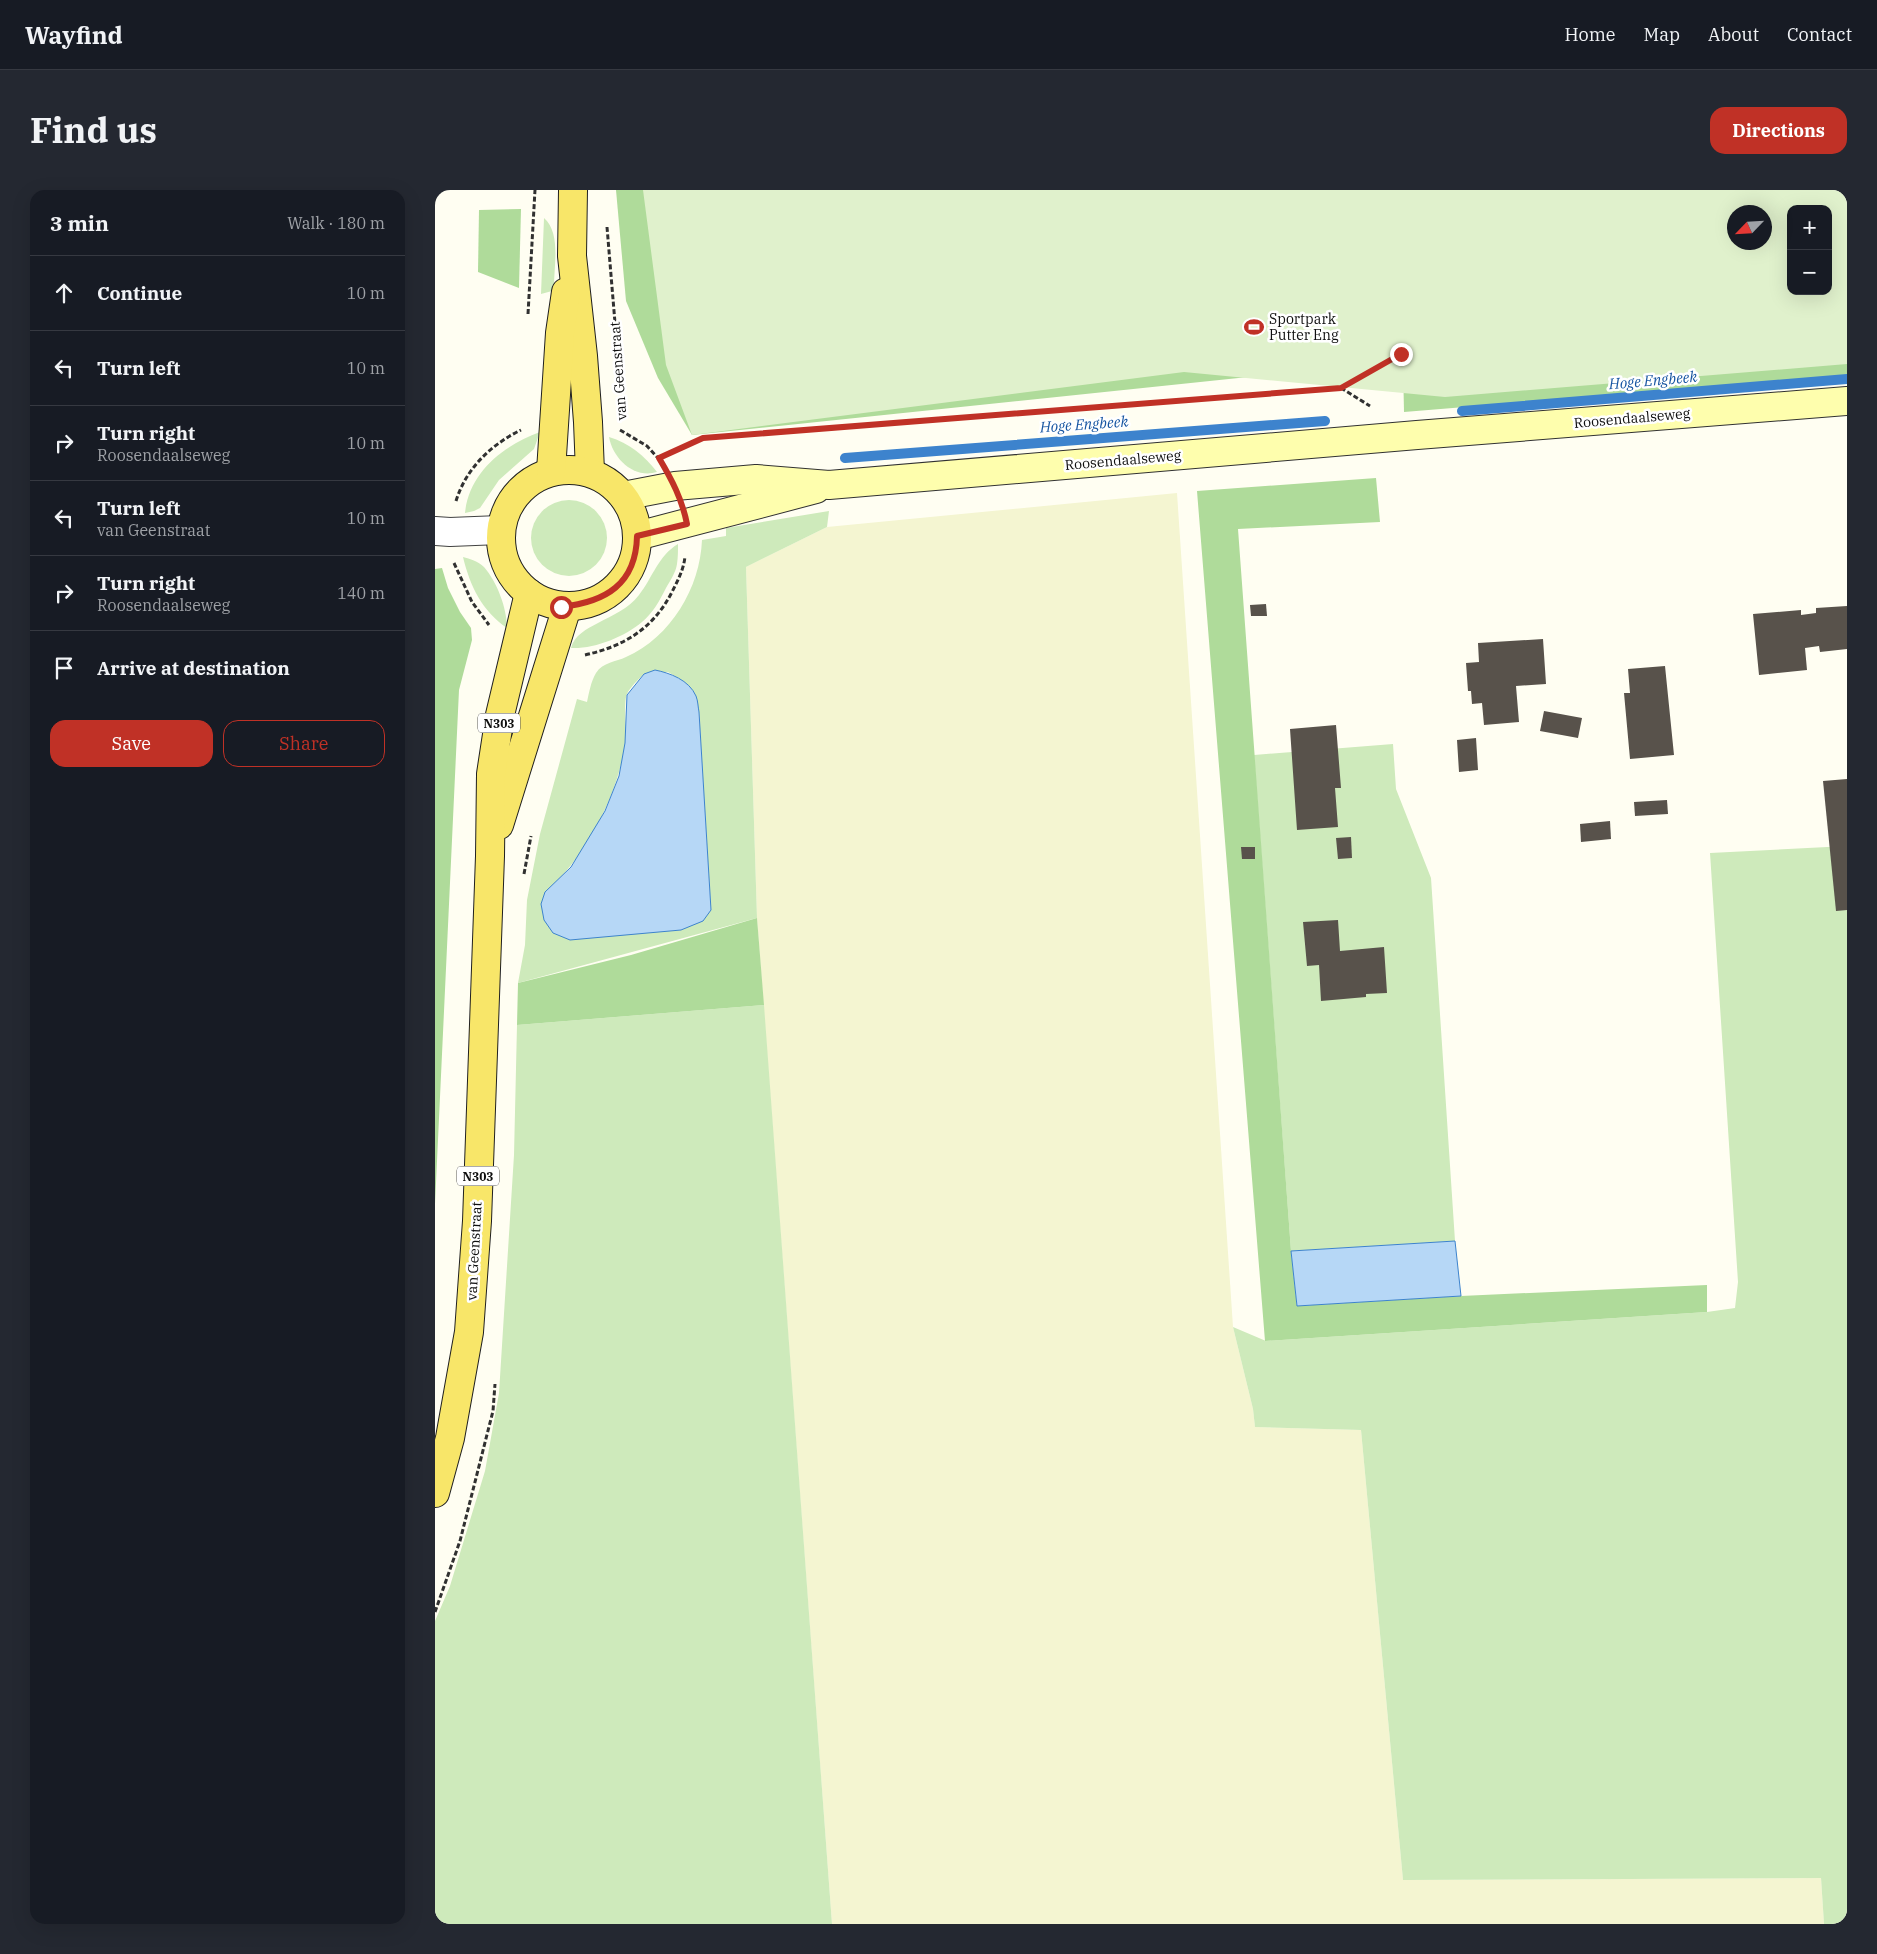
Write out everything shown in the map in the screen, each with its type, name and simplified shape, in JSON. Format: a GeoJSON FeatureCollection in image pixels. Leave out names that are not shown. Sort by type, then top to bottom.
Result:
{"type":"FeatureCollection","features":[{"type":"Feature","properties":{"kind":"main road"},"geometry":{"type":"LineString","coordinates":[[551,471],[560,333],[571,256],[573,190]]}},
{"type":"Feature","properties":{"kind":"main road"},"geometry":{"type":"LineString","coordinates":[[571,256],[583,356],[590,472]]}},
{"type":"Feature","properties":{"kind":"main road"},"geometry":{"type":"LineString","coordinates":[[566,469],[590,472],[613,485],[623,496],[635,520],[637,536],[634,562],[620,584],[599,599],[567,607],[548,604],[529,593],[515,579],[508,568],[503,555],[500,530],[503,516],[517,493],[538,476],[551,471],[566,469]]}},
{"type":"Feature","properties":{"kind":"main road","name":"van Geenstraat"},"geometry":{"type":"LineString","coordinates":[[435,1493],[450,1438],[469,1332],[477,1221],[490,856],[491,774],[500,715],[529,593]]}},
{"type":"Feature","properties":{"kind":"main road","name":"van Geenstraat"},"geometry":{"type":"LineString","coordinates":[[490,856],[567,607]]}},
{"type":"Feature","properties":{"kind":"street","name":"Roosendaalseweg"},"geometry":{"type":"LineString","coordinates":[[623,496],[675,486],[756,479],[829,485],[1847,401]]}},
{"type":"Feature","properties":{"kind":"street","name":"Roosendaalseweg"},"geometry":{"type":"LineString","coordinates":[[637,536],[829,485]]}},
{"type":"Feature","properties":{"kind":"street"},"geometry":{"type":"LineString","coordinates":[[442,532],[500,530]]}},
{"type":"Feature","properties":{"kind":"path"},"geometry":{"type":"LineString","coordinates":[[528,316],[535,190]]}},
{"type":"Feature","properties":{"kind":"path","name":"van Geenstraat"},"geometry":{"type":"LineString","coordinates":[[606,220],[616,337]]}},
{"type":"Feature","properties":{"kind":"path"},"geometry":{"type":"LineString","coordinates":[[659,458],[703,438],[1341,388],[1401,354]]}},
{"type":"Feature","properties":{"kind":"path","name":"van Geenstraat"},"geometry":{"type":"LineString","coordinates":[[619,366],[621,394]]}},
{"type":"Feature","properties":{"kind":"path"},"geometry":{"type":"LineString","coordinates":[[1341,388],[1375,409]]}},
{"type":"Feature","properties":{"kind":"path"},"geometry":{"type":"LineString","coordinates":[[442,532],[451,518],[458,497],[469,476],[484,455],[503,439],[522,429],[523,421]]}},
{"type":"Feature","properties":{"kind":"path","name":"van Geenstraat"},"geometry":{"type":"LineString","coordinates":[[622,422],[622,431],[647,446],[659,458],[675,486]]}},
{"type":"Feature","properties":{"kind":"path"},"geometry":{"type":"LineString","coordinates":[[584,656],[607,650],[629,639],[647,625],[663,608],[684,566],[687,524]]}},
{"type":"Feature","properties":{"kind":"green space"},"geometry":{"type":"Polygon","coordinates":[[[616,190],[673,190],[1313,326],[1362,365],[692,435],[658,378],[626,301],[616,190]]]}},
{"type":"Feature","properties":{"kind":"green space","name":"Sportpark Putter Eng"},"geometry":{"type":"Polygon","coordinates":[[[643,190],[1847,190],[1847,364],[1445,397],[1184,372],[692,435],[666,365],[643,190]]]}},
{"type":"Feature","properties":{"kind":"green space"},"geometry":{"type":"Polygon","coordinates":[[[521,209],[519,288],[478,272],[479,210],[521,209]]]}},
{"type":"Feature","properties":{"kind":"green space"},"geometry":{"type":"Polygon","coordinates":[[[544,218],[553,232],[555,241],[554,286],[552,291],[541,294],[544,218]]]}},
{"type":"Feature","properties":{"kind":"green space"},"geometry":{"type":"Polygon","coordinates":[[[1847,343],[1847,376],[1404,412],[1403,363],[1847,343]]]}},
{"type":"Feature","properties":{"kind":"green space"},"geometry":{"type":"Polygon","coordinates":[[[540,432],[534,449],[499,480],[480,508],[465,513],[473,485],[491,462],[514,444],[540,432]]]}},
{"type":"Feature","properties":{"kind":"green space"},"geometry":{"type":"Polygon","coordinates":[[[609,437],[636,451],[657,472],[640,473],[626,465],[615,453],[609,437]]]}},
{"type":"Feature","properties":{"kind":"green space"},"geometry":{"type":"Polygon","coordinates":[[[1376,478],[1380,522],[1238,529],[1291,1251],[1297,1306],[1461,1296],[1707,1285],[1707,1312],[1265,1341],[1197,491],[1376,478]]]}},
{"type":"Feature","properties":{"kind":"green space"},"geometry":{"type":"Polygon","coordinates":[[[1177,493],[1233,1327],[1253,1409],[1255,1427],[1361,1430],[1403,1880],[1821,1878],[1824,1924],[832,1924],[757,918],[746,567],[827,527],[1177,493]]]}},
{"type":"Feature","properties":{"kind":"green space"},"geometry":{"type":"Polygon","coordinates":[[[569,500],[584,503],[596,511],[604,523],[607,538],[604,553],[596,565],[584,573],[569,576],[554,573],[542,565],[534,553],[531,538],[534,523],[542,511],[554,503],[569,500]]]}},
{"type":"Feature","properties":{"kind":"green space"},"geometry":{"type":"Polygon","coordinates":[[[829,511],[827,527],[746,567],[757,918],[518,983],[525,945],[527,900],[540,834],[577,699],[587,702],[590,687],[599,669],[642,648],[657,637],[669,624],[689,593],[696,576],[702,540],[726,536],[726,528],[829,511]],[[668,672],[644,674],[628,691],[625,704],[625,744],[621,764],[607,805],[586,844],[560,878],[545,892],[638,933],[681,930],[711,910],[699,712],[693,692],[668,672]]]}},
{"type":"Feature","properties":{"kind":"green space"},"geometry":{"type":"Polygon","coordinates":[[[678,544],[677,564],[674,573],[659,602],[646,618],[627,633],[609,641],[580,648],[571,648],[575,639],[581,633],[620,611],[635,600],[665,554],[678,544]]]}},
{"type":"Feature","properties":{"kind":"green space"},"geometry":{"type":"Polygon","coordinates":[[[463,557],[474,560],[489,573],[503,604],[507,628],[491,614],[478,597],[469,578],[463,557]]]}},
{"type":"Feature","properties":{"kind":"green space"},"geometry":{"type":"Polygon","coordinates":[[[442,568],[448,588],[460,612],[471,628],[472,640],[459,690],[435,1204],[435,569],[442,568]]]}},
{"type":"Feature","properties":{"kind":"green space"},"geometry":{"type":"Polygon","coordinates":[[[1393,744],[1396,789],[1431,878],[1455,1241],[1291,1251],[1254,755],[1393,744]]]}},
{"type":"Feature","properties":{"kind":"green space"},"geometry":{"type":"Polygon","coordinates":[[[1847,846],[1847,1924],[1824,1924],[1821,1878],[1403,1880],[1361,1430],[1255,1427],[1253,1409],[1233,1327],[1266,1341],[1707,1312],[1735,1308],[1738,1282],[1710,853],[1847,846]]]}},
{"type":"Feature","properties":{"kind":"green space"},"geometry":{"type":"Polygon","coordinates":[[[757,918],[764,1005],[517,1025],[518,983],[631,955],[757,918]]]}},
{"type":"Feature","properties":{"kind":"green space"},"geometry":{"type":"Polygon","coordinates":[[[764,1005],[832,1924],[435,1924],[435,1621],[450,1586],[485,1471],[499,1393],[514,1155],[517,1025],[764,1005]]]}},
{"type":"Feature","properties":{"kind":"water"},"geometry":{"type":"Polygon","coordinates":[[[655,670],[673,675],[684,682],[693,690],[697,700],[711,910],[703,921],[681,930],[570,940],[553,933],[544,920],[541,904],[545,892],[571,867],[605,811],[619,776],[625,743],[627,695],[644,674],[655,670]]]}},
{"type":"Feature","properties":{"kind":"water"},"geometry":{"type":"Polygon","coordinates":[[[1455,1241],[1461,1296],[1297,1306],[1291,1251],[1455,1241]]]}},
{"type":"Feature","properties":{"kind":"building"},"geometry":{"type":"Polygon","coordinates":[[[1266,604],[1267,616],[1251,616],[1250,605],[1266,604]]]}},
{"type":"Feature","properties":{"kind":"building"},"geometry":{"type":"Polygon","coordinates":[[[1847,606],[1847,649],[1820,652],[1819,646],[1805,648],[1807,670],[1759,675],[1753,614],[1801,610],[1801,615],[1816,613],[1816,608],[1847,606]]]}},
{"type":"Feature","properties":{"kind":"building"},"geometry":{"type":"Polygon","coordinates":[[[1543,639],[1546,684],[1516,686],[1519,722],[1484,725],[1482,703],[1472,704],[1471,691],[1468,691],[1466,663],[1479,662],[1478,643],[1543,639]]]}},
{"type":"Feature","properties":{"kind":"building"},"geometry":{"type":"Polygon","coordinates":[[[1665,666],[1674,755],[1630,759],[1624,693],[1630,693],[1628,669],[1665,666]]]}},
{"type":"Feature","properties":{"kind":"building"},"geometry":{"type":"Polygon","coordinates":[[[1544,711],[1582,718],[1578,738],[1540,731],[1544,711]]]}},
{"type":"Feature","properties":{"kind":"building"},"geometry":{"type":"Polygon","coordinates":[[[1336,725],[1341,788],[1335,788],[1338,827],[1297,830],[1290,729],[1336,725]]]}},
{"type":"Feature","properties":{"kind":"building"},"geometry":{"type":"Polygon","coordinates":[[[1476,738],[1478,770],[1459,772],[1457,740],[1476,738]]]}},
{"type":"Feature","properties":{"kind":"building"},"geometry":{"type":"Polygon","coordinates":[[[1847,779],[1847,910],[1836,911],[1823,781],[1847,779]]]}},
{"type":"Feature","properties":{"kind":"building"},"geometry":{"type":"Polygon","coordinates":[[[1667,800],[1668,814],[1635,816],[1634,802],[1667,800]]]}},
{"type":"Feature","properties":{"kind":"building"},"geometry":{"type":"Polygon","coordinates":[[[1610,821],[1611,839],[1581,842],[1580,824],[1610,821]]]}},
{"type":"Feature","properties":{"kind":"building"},"geometry":{"type":"Polygon","coordinates":[[[1351,837],[1352,858],[1338,859],[1336,838],[1351,837]]]}},
{"type":"Feature","properties":{"kind":"building"},"geometry":{"type":"Polygon","coordinates":[[[1241,847],[1255,847],[1255,859],[1242,859],[1241,847]]]}},
{"type":"Feature","properties":{"kind":"building"},"geometry":{"type":"Polygon","coordinates":[[[1338,920],[1340,951],[1384,947],[1387,993],[1366,994],[1366,997],[1321,1001],[1319,965],[1307,966],[1303,922],[1338,920]]]}},
{"type":"Feature","properties":{"kind":"waterway","name":"Hoge Engbeek"},"geometry":{"type":"LineString","coordinates":[[1462,411],[1847,379]]}},
{"type":"Feature","properties":{"kind":"waterway","name":"Hoge Engbeek"},"geometry":{"type":"LineString","coordinates":[[845,458],[1325,421]]}},
{"type":"Feature","properties":{"kind":"place","name":"Sportpark Putter Eng"},"geometry":{"type":"Point","coordinates":[1254,327]}},
{"type":"Feature","properties":{"kind":"route"},"geometry":{"type":"LineString","coordinates":[[561,607],[574,606],[599,599],[620,584],[634,562],[637,536],[687,524],[683,505],[675,486],[659,458],[703,438],[1341,388],[1401,354]]}}]}
